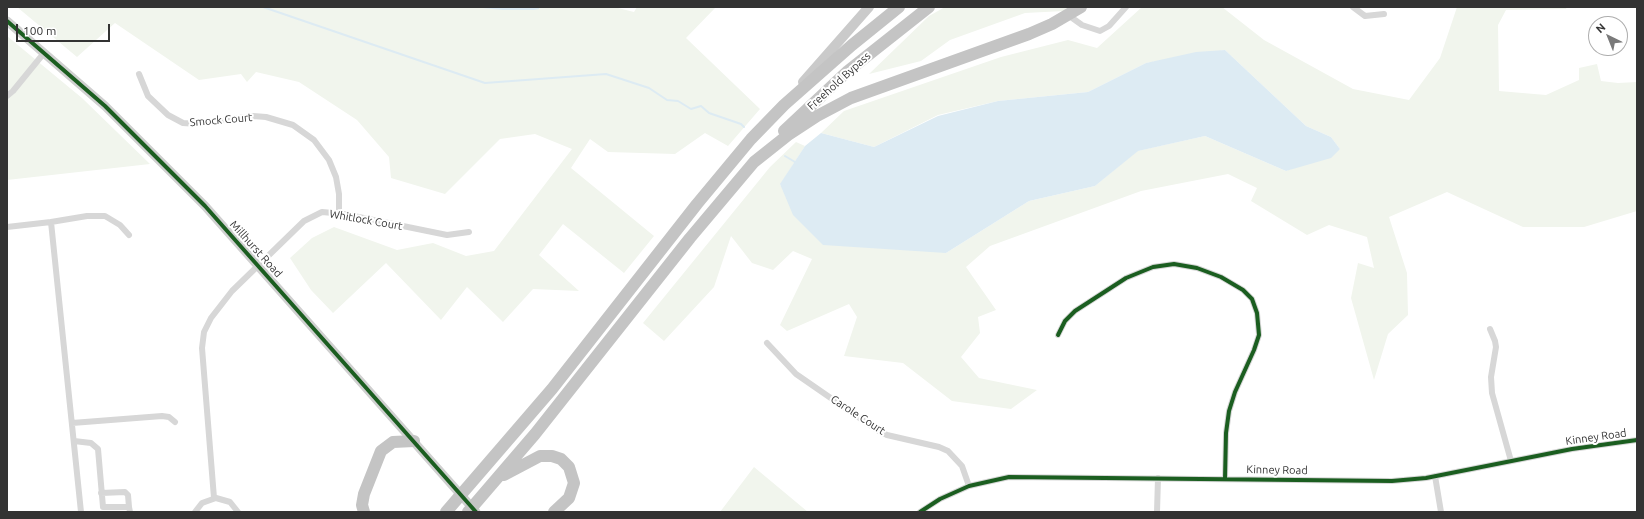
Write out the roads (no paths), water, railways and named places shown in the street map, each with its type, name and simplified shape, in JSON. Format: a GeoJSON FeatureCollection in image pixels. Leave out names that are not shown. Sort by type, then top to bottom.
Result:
{"type":"FeatureCollection","features":[{"type":"Feature","properties":{"kind":"highway","name":"Freehold Bypass"},"geometry":{"type":"LineString","coordinates":[[446,512],[562,377],[725,170],[784,105],[852,45],[899,7]]}},
{"type":"Feature","properties":{"kind":"highway","name":"Freehold Bypass"},"geometry":{"type":"LineString","coordinates":[[754,162],[848,72],[929,7]]}},
{"type":"Feature","properties":{"kind":"highway"},"geometry":{"type":"LineString","coordinates":[[472,511],[580,379],[690,238],[754,162],[788,135],[817,116],[850,98],[1029,34],[1081,7]]}},
{"type":"Feature","properties":{"kind":"highway"},"geometry":{"type":"LineString","coordinates":[[364,512],[362,505],[364,494],[381,450],[393,442],[414,441]]}},
{"type":"Feature","properties":{"kind":"highway"},"geometry":{"type":"LineString","coordinates":[[496,480],[540,456],[552,456],[561,459],[569,467],[574,483],[569,498],[554,512]]}},
{"type":"Feature","properties":{"kind":"main road"},"geometry":{"type":"LineString","coordinates":[[784,105],[869,7]]}},
{"type":"Feature","properties":{"kind":"street"},"geometry":{"type":"LineString","coordinates":[[1068,15],[1082,25],[1100,31],[1109,26],[1126,7]]}},
{"type":"Feature","properties":{"kind":"street"},"geometry":{"type":"LineString","coordinates":[[1353,7],[1365,16],[1384,14]]}},
{"type":"Feature","properties":{"kind":"street","name":"Millhurst Road"},"geometry":{"type":"LineString","coordinates":[[7,21],[143,143],[205,206],[462,495],[472,511]]}},
{"type":"Feature","properties":{"kind":"street"},"geometry":{"type":"LineString","coordinates":[[7,96],[13,91],[44,53]]}},
{"type":"Feature","properties":{"kind":"street","name":"Smock Court"},"geometry":{"type":"LineString","coordinates":[[139,74],[148,96],[168,115],[183,123],[198,124],[253,116],[266,117],[293,124],[314,140],[329,160],[339,194],[338,213]]}},
{"type":"Feature","properties":{"kind":"street","name":"Whitlock Court"},"geometry":{"type":"LineString","coordinates":[[214,498],[202,348],[204,332],[210,318],[220,305],[258,265],[304,221],[322,212],[338,213],[447,235],[469,232]]}},
{"type":"Feature","properties":{"kind":"street"},"geometry":{"type":"LineString","coordinates":[[7,227],[87,216],[104,216],[120,225],[129,235]]}},
{"type":"Feature","properties":{"kind":"street"},"geometry":{"type":"LineString","coordinates":[[51,222],[81,512]]}},
{"type":"Feature","properties":{"kind":"street"},"geometry":{"type":"LineString","coordinates":[[1058,335],[1065,321],[1075,311],[1126,278],[1153,267],[1174,264],[1197,268],[1221,277],[1243,290],[1254,305],[1259,318],[1260,330],[1254,350],[1235,392],[1228,416],[1225,479]]}},
{"type":"Feature","properties":{"kind":"street"},"geometry":{"type":"LineString","coordinates":[[1490,329],[1496,347],[1492,377],[1492,393],[1511,461]]}},
{"type":"Feature","properties":{"kind":"street","name":"Carole Court"},"geometry":{"type":"LineString","coordinates":[[767,343],[796,374],[877,430],[887,435],[939,447],[948,451],[962,466],[969,486]]}},
{"type":"Feature","properties":{"kind":"street"},"geometry":{"type":"LineString","coordinates":[[72,423],[162,416],[169,417],[175,422]]}},
{"type":"Feature","properties":{"kind":"street","name":"Kinney Road"},"geometry":{"type":"LineString","coordinates":[[920,512],[940,499],[969,486],[994,479],[1021,477],[1392,481],[1435,476],[1572,449],[1637,440]]}},
{"type":"Feature","properties":{"kind":"street"},"geometry":{"type":"LineString","coordinates":[[74,442],[91,442],[98,449],[101,493],[102,505],[105,508],[130,509],[128,495],[125,492],[101,493]]}},
{"type":"Feature","properties":{"kind":"street"},"geometry":{"type":"LineString","coordinates":[[1435,476],[1441,512]]}},
{"type":"Feature","properties":{"kind":"street"},"geometry":{"type":"LineString","coordinates":[[1157,512],[1158,478]]}},
{"type":"Feature","properties":{"kind":"street"},"geometry":{"type":"LineString","coordinates":[[195,512],[202,503],[214,498],[223,499],[230,502],[238,512]]}},
{"type":"Feature","properties":{"kind":"waterway"},"geometry":{"type":"LineString","coordinates":[[263,7],[485,83],[606,74],[649,88],[667,100],[678,101],[691,109],[701,106],[709,113],[741,124],[744,127]]}},
{"type":"Feature","properties":{"kind":"waterway"},"geometry":{"type":"LineString","coordinates":[[785,156],[795,162]]}}]}
